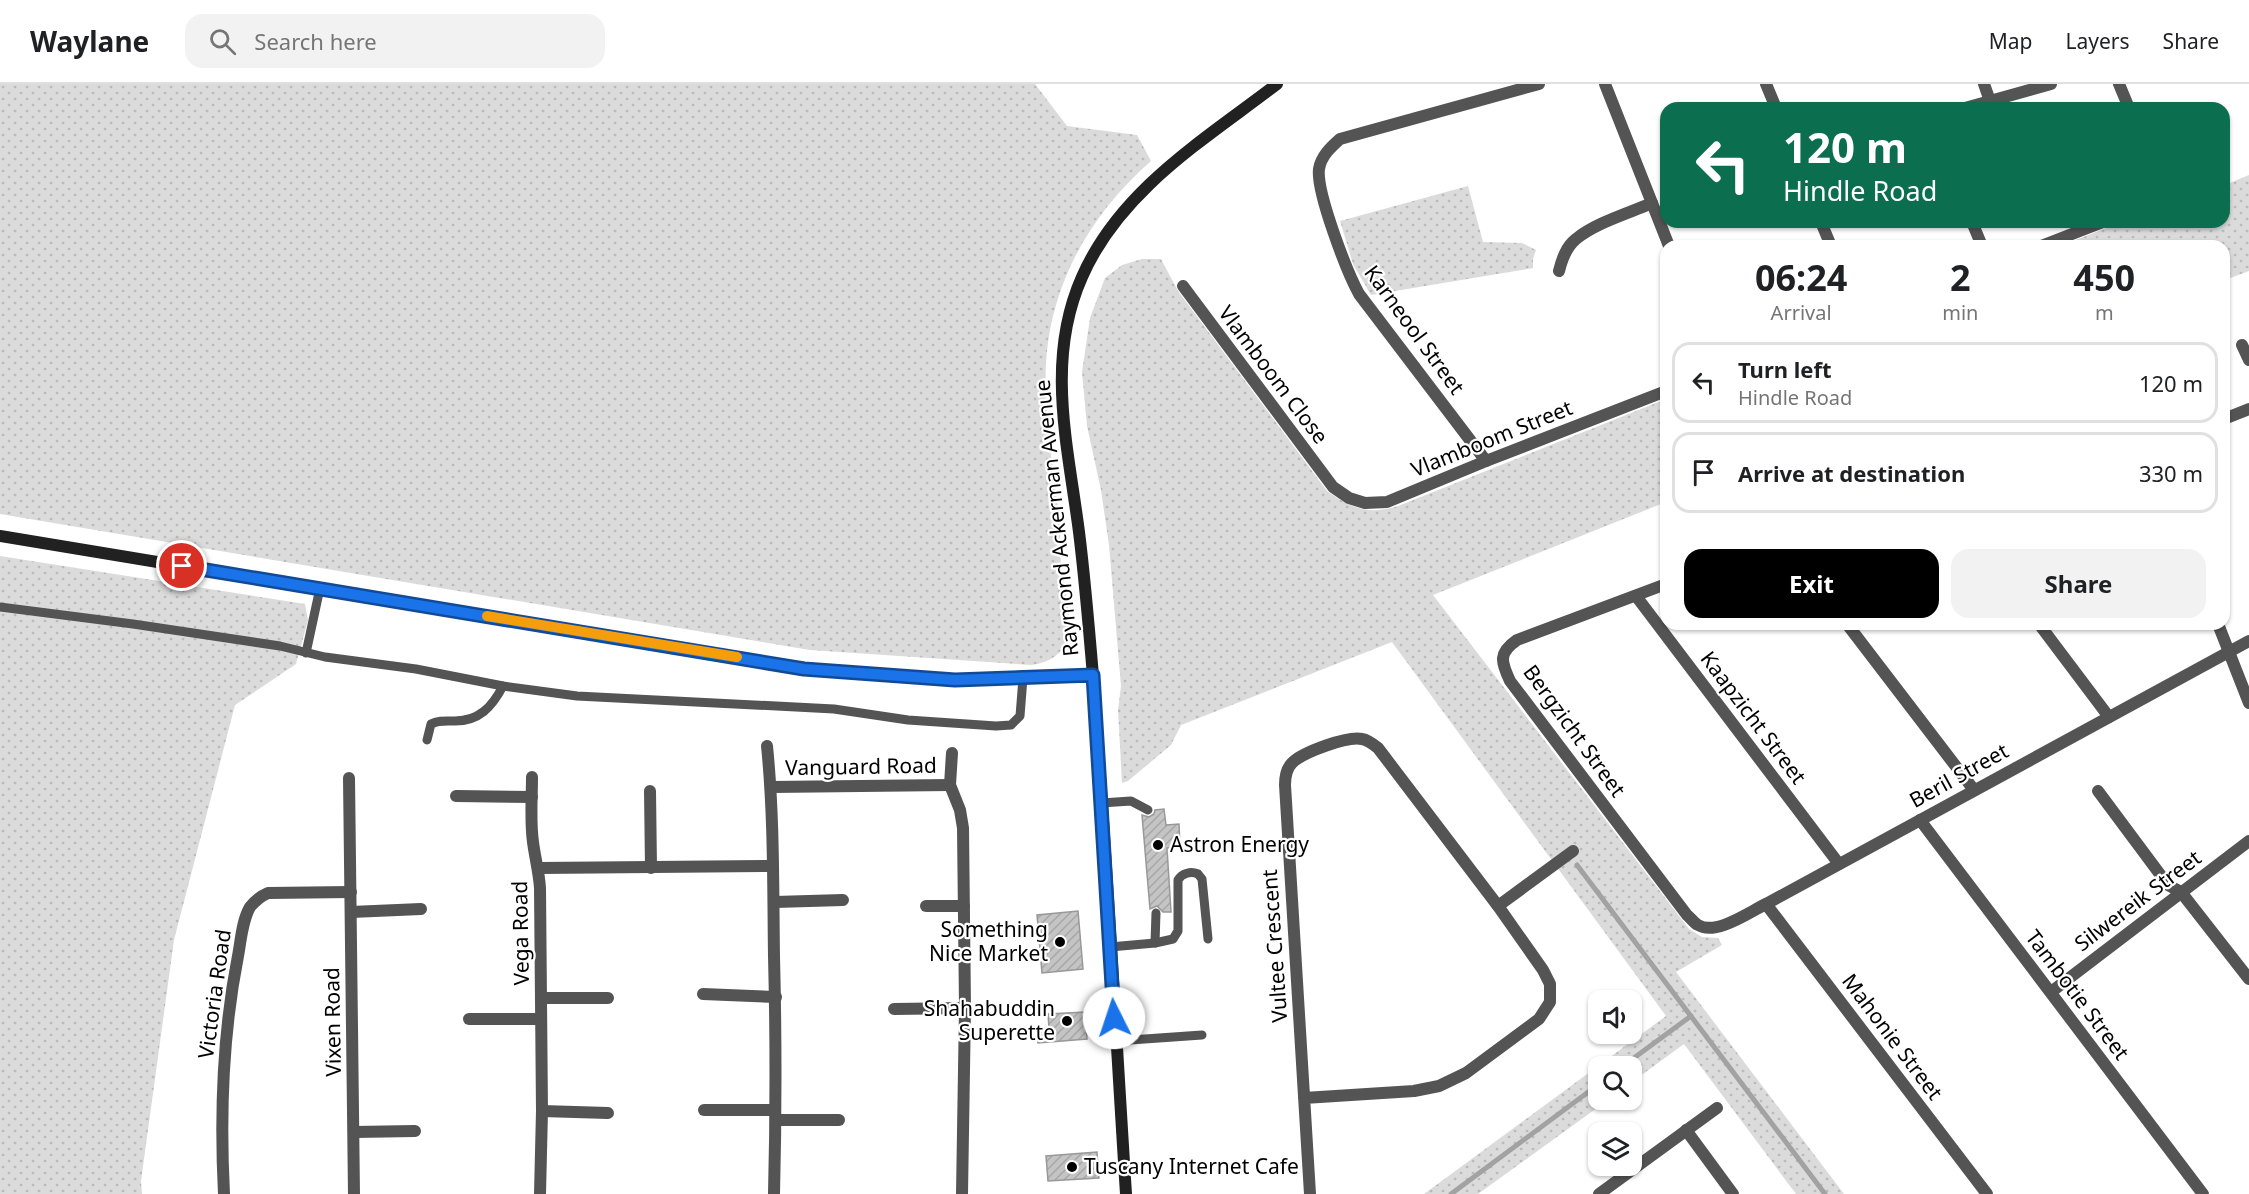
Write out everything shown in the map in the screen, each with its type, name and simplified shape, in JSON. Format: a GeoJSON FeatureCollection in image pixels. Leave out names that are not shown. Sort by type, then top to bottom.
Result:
{"type":"FeatureCollection","features":[{"type":"Feature","properties":{"kind":"street","name":"Raymond Ackerman Avenue"},"geometry":{"type":"LineString","coordinates":[[1126,1194],[1093,675],[1079,534],[1061,398],[1060,365],[1065,333],[1081,278],[1120,213],[1150,182],[1277,84]]}},
{"type":"Feature","properties":{"kind":"street","name":"Karneool Street"},"geometry":{"type":"LineString","coordinates":[[1486,461],[1359,294],[1348,275],[1320,185],[1319,169],[1324,155],[1340,139],[1539,84]]}},
{"type":"Feature","properties":{"kind":"street"},"geometry":{"type":"LineString","coordinates":[[1605,84],[1660,223]]}},
{"type":"Feature","properties":{"kind":"street"},"geometry":{"type":"LineString","coordinates":[[1766,84],[1774,102]]}},
{"type":"Feature","properties":{"kind":"street"},"geometry":{"type":"LineString","coordinates":[[1984,84],[1990,101]]}},
{"type":"Feature","properties":{"kind":"street"},"geometry":{"type":"LineString","coordinates":[[1986,102],[2051,84]]}},
{"type":"Feature","properties":{"kind":"street"},"geometry":{"type":"LineString","coordinates":[[2119,84],[2126,102]]}},
{"type":"Feature","properties":{"kind":"street"},"geometry":{"type":"LineString","coordinates":[[1559,271],[1564,254],[1574,239],[1652,203]]}},
{"type":"Feature","properties":{"kind":"street"},"geometry":{"type":"LineString","coordinates":[[2056,240],[2088,228]]}},
{"type":"Feature","properties":{"kind":"street","name":"Vlamboom Close"},"geometry":{"type":"LineString","coordinates":[[1183,286],[1333,487]]}},
{"type":"Feature","properties":{"kind":"street"},"geometry":{"type":"LineString","coordinates":[[2242,345],[2249,360]]}},
{"type":"Feature","properties":{"kind":"street","name":"Vlamboom Street"},"geometry":{"type":"LineString","coordinates":[[1333,487],[1349,498],[1365,503],[1387,502],[1660,393]]}},
{"type":"Feature","properties":{"kind":"street"},"geometry":{"type":"LineString","coordinates":[[2230,417],[2249,409]]}},
{"type":"Feature","properties":{"kind":"street"},"geometry":{"type":"LineString","coordinates":[[0,536],[804,669],[955,680],[1093,675]]}},
{"type":"Feature","properties":{"kind":"street","name":"Bergzicht Street"},"geometry":{"type":"LineString","coordinates":[[1660,586],[1517,640],[1507,648],[1502,656],[1510,681],[1687,915]]}},
{"type":"Feature","properties":{"kind":"street","name":"Kaapzicht Street"},"geometry":{"type":"LineString","coordinates":[[1636,596],[1660,628]]}},
{"type":"Feature","properties":{"kind":"street","name":"Kaapzicht Street"},"geometry":{"type":"LineString","coordinates":[[1662,630],[1839,864]]}},
{"type":"Feature","properties":{"kind":"street"},"geometry":{"type":"LineString","coordinates":[[1853,630],[1974,790]]}},
{"type":"Feature","properties":{"kind":"street"},"geometry":{"type":"LineString","coordinates":[[2044,630],[2109,717]]}},
{"type":"Feature","properties":{"kind":"street"},"geometry":{"type":"LineString","coordinates":[[2220,630],[2249,704]]}},
{"type":"Feature","properties":{"kind":"street","name":"Beril Street"},"geometry":{"type":"LineString","coordinates":[[1687,915],[1699,926],[1713,929],[1728,924],[2249,641]]}},
{"type":"Feature","properties":{"kind":"street","name":"Vultee Crescent"},"geometry":{"type":"LineString","coordinates":[[1304,1098],[1414,1091],[1439,1086],[1466,1073],[1539,1019],[1550,1002],[1548,976],[1498,906],[1378,748],[1362,739],[1342,740],[1294,761],[1286,772],[1285,785],[1304,1098],[1310,1194]]}},
{"type":"Feature","properties":{"kind":"street"},"geometry":{"type":"LineString","coordinates":[[767,746],[771,787],[775,902],[774,1194]]}},
{"type":"Feature","properties":{"kind":"street","name":"Vanguard Road"},"geometry":{"type":"LineString","coordinates":[[952,753],[950,785],[956,796],[963,821],[962,1194]]}},
{"type":"Feature","properties":{"kind":"street","name":"Vega Road"},"geometry":{"type":"LineString","coordinates":[[532,777],[533,844],[539,868],[542,998],[540,1194]]}},
{"type":"Feature","properties":{"kind":"street","name":"Vixen Road"},"geometry":{"type":"LineString","coordinates":[[349,778],[354,1194]]}},
{"type":"Feature","properties":{"kind":"street","name":"Vanguard Road"},"geometry":{"type":"LineString","coordinates":[[771,787],[950,785]]}},
{"type":"Feature","properties":{"kind":"street"},"geometry":{"type":"LineString","coordinates":[[650,790],[651,868]]}},
{"type":"Feature","properties":{"kind":"street"},"geometry":{"type":"LineString","coordinates":[[2098,791],[2168,885],[2181,892],[2249,979]]}},
{"type":"Feature","properties":{"kind":"street"},"geometry":{"type":"LineString","coordinates":[[456,796],[532,797]]}},
{"type":"Feature","properties":{"kind":"street","name":"Tambotie Street"},"geometry":{"type":"LineString","coordinates":[[1920,820],[2203,1194]]}},
{"type":"Feature","properties":{"kind":"street","name":"Silwereik Street"},"geometry":{"type":"LineString","coordinates":[[2051,992],[2249,841]]}},
{"type":"Feature","properties":{"kind":"street"},"geometry":{"type":"LineString","coordinates":[[1498,906],[1573,851]]}},
{"type":"Feature","properties":{"kind":"street","name":"Vega Road"},"geometry":{"type":"LineString","coordinates":[[539,868],[773,866]]}},
{"type":"Feature","properties":{"kind":"street","name":"Victoria Road"},"geometry":{"type":"LineString","coordinates":[[224,1194],[224,1076],[229,1013],[243,927],[250,907],[268,893],[351,892]]}},
{"type":"Feature","properties":{"kind":"street"},"geometry":{"type":"LineString","coordinates":[[775,902],[843,900]]}},
{"type":"Feature","properties":{"kind":"street","name":"Mahonie Street"},"geometry":{"type":"LineString","coordinates":[[1766,904],[1986,1194]]}},
{"type":"Feature","properties":{"kind":"street"},"geometry":{"type":"LineString","coordinates":[[927,906],[963,906]]}},
{"type":"Feature","properties":{"kind":"street"},"geometry":{"type":"LineString","coordinates":[[351,912],[421,909]]}},
{"type":"Feature","properties":{"kind":"street"},"geometry":{"type":"LineString","coordinates":[[703,994],[776,997]]}},
{"type":"Feature","properties":{"kind":"street","name":"Vega Road"},"geometry":{"type":"LineString","coordinates":[[542,998],[608,998]]}},
{"type":"Feature","properties":{"kind":"street"},"geometry":{"type":"LineString","coordinates":[[894,1009],[964,1008]]}},
{"type":"Feature","properties":{"kind":"street"},"geometry":{"type":"LineString","coordinates":[[469,1019],[541,1019]]}},
{"type":"Feature","properties":{"kind":"street"},"geometry":{"type":"LineString","coordinates":[[1599,1194],[1717,1108]]}},
{"type":"Feature","properties":{"kind":"street"},"geometry":{"type":"LineString","coordinates":[[704,1110],[838,1120]]}},
{"type":"Feature","properties":{"kind":"street"},"geometry":{"type":"LineString","coordinates":[[542,1111],[608,1113]]}},
{"type":"Feature","properties":{"kind":"street"},"geometry":{"type":"LineString","coordinates":[[1686,1130],[1733,1194]]}},
{"type":"Feature","properties":{"kind":"street"},"geometry":{"type":"LineString","coordinates":[[354,1132],[415,1131]]}},
{"type":"Feature","properties":{"kind":"lane"},"geometry":{"type":"LineString","coordinates":[[306,652],[320,588]]}},
{"type":"Feature","properties":{"kind":"lane"},"geometry":{"type":"LineString","coordinates":[[0,607],[280,646],[325,657],[416,669],[502,686],[577,696],[834,709],[908,720],[1005,726],[1017,721],[1020,716],[1023,678]]}},
{"type":"Feature","properties":{"kind":"lane"},"geometry":{"type":"LineString","coordinates":[[427,740],[428,729],[436,721],[465,721],[482,714],[490,707],[502,686]]}},
{"type":"Feature","properties":{"kind":"lane"},"geometry":{"type":"LineString","coordinates":[[1101,803],[1131,801],[1148,810]]}},
{"type":"Feature","properties":{"kind":"lane"},"geometry":{"type":"LineString","coordinates":[[1110,947],[1168,941],[1177,935],[1178,880],[1181,875],[1191,873],[1198,874],[1202,879],[1208,939]]}},
{"type":"Feature","properties":{"kind":"lane"},"geometry":{"type":"LineString","coordinates":[[1155,943],[1156,913]]}},
{"type":"Feature","properties":{"kind":"lane"},"geometry":{"type":"LineString","coordinates":[[1116,1041],[1202,1035]]}},
{"type":"Feature","properties":{"kind":"shaded area"},"geometry":{"type":"Polygon","coordinates":[[[0,84],[1035,84],[1067,126],[1137,135],[1151,161],[1116,196],[1101,215],[1076,256],[1057,301],[1047,350],[1048,424],[1069,619],[1066,643],[1054,657],[1031,665],[810,650],[0,514],[0,84]]]}},
{"type":"Feature","properties":{"kind":"shaded area"},"geometry":{"type":"Polygon","coordinates":[[[2249,175],[2249,271],[2230,278],[2230,240],[2076,240],[2106,228],[2230,228],[2230,183],[2249,175]]]}},
{"type":"Feature","properties":{"kind":"shaded area"},"geometry":{"type":"Polygon","coordinates":[[[1468,186],[1483,242],[1522,243],[1536,250],[1533,268],[1371,295],[1353,264],[1340,221],[1468,186]]]}},
{"type":"Feature","properties":{"kind":"shaded area"},"geometry":{"type":"Polygon","coordinates":[[[1142,259],[1161,259],[1178,291],[1327,491],[1361,509],[1378,510],[1398,506],[1660,401],[1660,504],[1433,595],[1689,929],[1702,937],[1718,938],[1722,945],[1676,972],[1844,1194],[1796,1194],[1684,1044],[1642,1075],[1642,1056],[1612,1056],[1628,1044],[1642,1044],[1642,1034],[1666,1016],[1392,642],[1181,725],[1171,745],[1128,781],[1122,783],[1118,710],[1121,686],[1109,545],[1101,490],[1087,426],[1082,372],[1090,318],[1105,278],[1122,265],[1142,259]]]}},
{"type":"Feature","properties":{"kind":"shaded area"},"geometry":{"type":"Polygon","coordinates":[[[0,556],[305,604],[308,620],[296,664],[235,705],[174,940],[141,1181],[142,1194],[0,1194],[0,556]]]}},
{"type":"Feature","properties":{"kind":"shaded area"},"geometry":{"type":"Polygon","coordinates":[[[1588,1073],[1588,1110],[1594,1110],[1478,1194],[1424,1194],[1588,1073]]]}},
{"type":"Feature","properties":{"kind":"building"},"geometry":{"type":"Polygon","coordinates":[[[1164,809],[1166,825],[1179,824],[1180,847],[1167,848],[1171,912],[1163,912],[1157,906],[1150,909],[1142,815],[1149,817],[1154,814],[1155,810],[1164,809]]]}},
{"type":"Feature","properties":{"kind":"building","name":"Something Nice Market"},"geometry":{"type":"Polygon","coordinates":[[[1078,911],[1083,969],[1042,973],[1037,915],[1078,911]]]}},
{"type":"Feature","properties":{"kind":"building","name":"Shahabuddin Superette"},"geometry":{"type":"Polygon","coordinates":[[[1085,1012],[1087,1039],[1038,1043],[1037,1028],[1049,1028],[1048,1014],[1085,1012]]]}},
{"type":"Feature","properties":{"kind":"building","name":"Tuscany Internet Cafe"},"geometry":{"type":"Polygon","coordinates":[[[1097,1152],[1099,1178],[1048,1181],[1046,1156],[1097,1152]]]}},
{"type":"Feature","properties":{"kind":"waterway"},"geometry":{"type":"LineString","coordinates":[[1577,865],[1825,1194]]}},
{"type":"Feature","properties":{"kind":"waterway"},"geometry":{"type":"LineString","coordinates":[[1637,1056],[1691,1016]]}},
{"type":"Feature","properties":{"kind":"waterway"},"geometry":{"type":"LineString","coordinates":[[1451,1194],[1588,1092]]}},
{"type":"Feature","properties":{"kind":"slow traffic"},"geometry":{"type":"LineString","coordinates":[[487,616],[737,657]]}},
{"type":"Feature","properties":{"kind":"place","name":"Astron Energy"},"geometry":{"type":"Point","coordinates":[1158,845]}},
{"type":"Feature","properties":{"kind":"place","name":"Something Nice Market"},"geometry":{"type":"Point","coordinates":[1060,942]}},
{"type":"Feature","properties":{"kind":"place","name":"Shahabuddin Superette"},"geometry":{"type":"Point","coordinates":[1067,1021]}},
{"type":"Feature","properties":{"kind":"place","name":"Tuscany Internet Cafe"},"geometry":{"type":"Point","coordinates":[1072,1167]}},
{"type":"Feature","properties":{"kind":"route"},"geometry":{"type":"LineString","coordinates":[[182,566],[804,669],[955,680],[1093,675],[1114,1018]]}}]}
